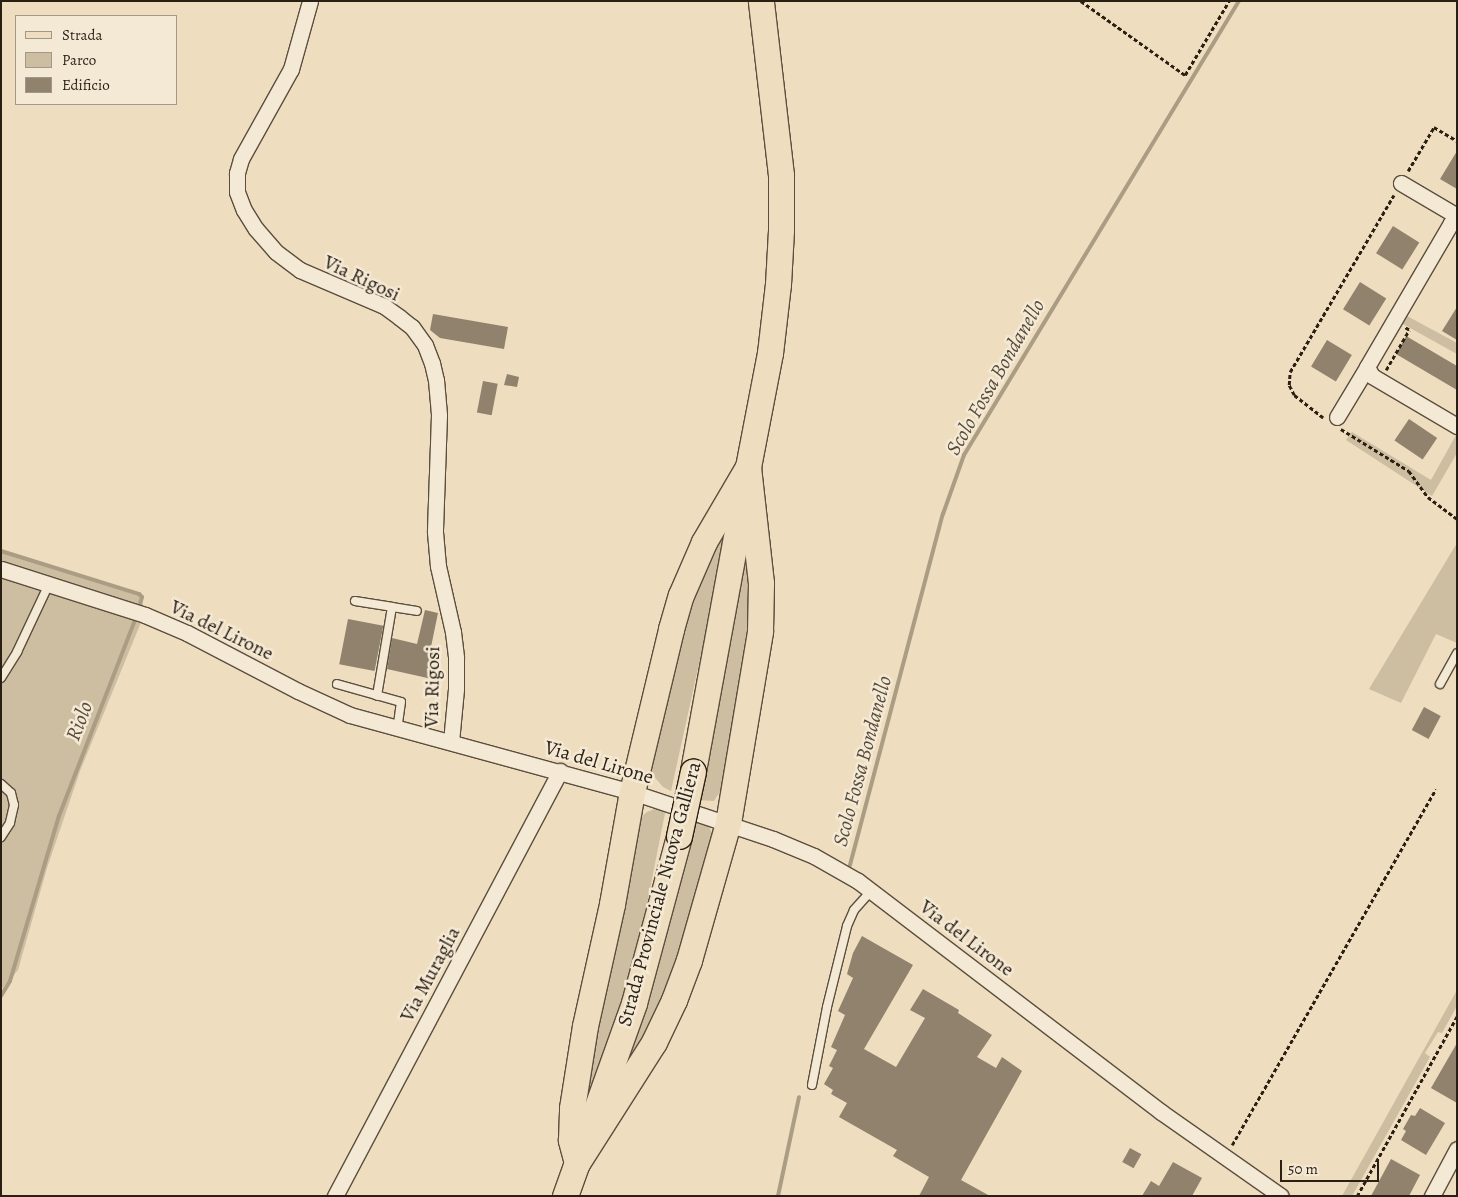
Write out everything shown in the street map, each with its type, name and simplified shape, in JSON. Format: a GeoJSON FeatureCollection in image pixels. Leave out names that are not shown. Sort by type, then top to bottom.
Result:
{"type":"FeatureCollection","features":[{"type":"Feature","properties":{"kind":"main road","name":"Strada Provinciale Nuova Galliera"},"geometry":{"type":"LineString","coordinates":[[565,1196],[634,1003],[679,836],[693,771],[770,353],[778,284],[781,230],[781,175],[761,1]]}},
{"type":"Feature","properties":{"kind":"main road"},"geometry":{"type":"LineString","coordinates":[[577,1163],[571,1140],[572,1108],[585,1026],[612,904],[632,792],[671,629],[681,595],[704,542],[748,466]]}},
{"type":"Feature","properties":{"kind":"main road"},"geometry":{"type":"LineString","coordinates":[[577,1163],[654,1042],[674,1000],[689,960],[728,823],[760,631],[761,583],[748,466]]}},
{"type":"Feature","properties":{"kind":"street","name":"Via Rigosi"},"geometry":{"type":"LineString","coordinates":[[310,1],[291,69],[241,159],[237,173],[238,192],[244,210],[256,230],[276,252],[300,270],[384,306],[412,327],[425,345],[432,362],[436,380],[439,415],[436,540],[438,566],[453,632],[456,658],[456,689],[451,742]]}},
{"type":"Feature","properties":{"kind":"street"},"geometry":{"type":"LineString","coordinates":[[1401,183],[1457,216]]}},
{"type":"Feature","properties":{"kind":"street"},"geometry":{"type":"LineString","coordinates":[[1335,422],[1451,224],[1457,220]]}},
{"type":"Feature","properties":{"kind":"street"},"geometry":{"type":"LineString","coordinates":[[1366,367],[1372,376],[1457,426]]}},
{"type":"Feature","properties":{"kind":"street","name":"Via del Lirone"},"geometry":{"type":"LineString","coordinates":[[1,569],[137,612],[230,654],[322,703],[350,714],[397,729],[560,771],[632,792],[728,823],[814,856],[837,868],[871,891],[1153,1106],[1281,1196]]}},
{"type":"Feature","properties":{"kind":"street","name":"Via Muraglia"},"geometry":{"type":"LineString","coordinates":[[335,1196],[560,771]]}},
{"type":"Feature","properties":{"kind":"street"},"geometry":{"type":"LineString","coordinates":[[1432,1196],[1454,1159]]}},
{"type":"Feature","properties":{"kind":"lane"},"geometry":{"type":"LineString","coordinates":[[1,678],[17,652],[49,584]]}},
{"type":"Feature","properties":{"kind":"lane"},"geometry":{"type":"LineString","coordinates":[[355,601],[417,611]]}},
{"type":"Feature","properties":{"kind":"lane"},"geometry":{"type":"LineString","coordinates":[[377,696],[392,607]]}},
{"type":"Feature","properties":{"kind":"lane"},"geometry":{"type":"LineString","coordinates":[[1440,684],[1457,653]]}},
{"type":"Feature","properties":{"kind":"lane"},"geometry":{"type":"LineString","coordinates":[[337,684],[401,702],[397,729]]}},
{"type":"Feature","properties":{"kind":"lane"},"geometry":{"type":"LineString","coordinates":[[1,784],[11,793],[14,805],[10,823],[1,837]]}},
{"type":"Feature","properties":{"kind":"lane"},"geometry":{"type":"LineString","coordinates":[[812,1085],[826,1007],[847,926],[854,910],[871,891]]}},
{"type":"Feature","properties":{"kind":"path"},"geometry":{"type":"LineString","coordinates":[[1081,1],[1185,75],[1230,1]]}},
{"type":"Feature","properties":{"kind":"path"},"geometry":{"type":"LineString","coordinates":[[1457,141],[1434,127],[1290,372],[1289,384],[1294,395],[1409,472],[1428,497],[1457,519]]}},
{"type":"Feature","properties":{"kind":"path"},"geometry":{"type":"LineString","coordinates":[[1383,375],[1409,330],[1393,321]]}},
{"type":"Feature","properties":{"kind":"path"},"geometry":{"type":"LineString","coordinates":[[1225,1157],[1436,789]]}},
{"type":"Feature","properties":{"kind":"path"},"geometry":{"type":"LineString","coordinates":[[1357,1196],[1457,1016]]}},
{"type":"Feature","properties":{"kind":"green space"},"geometry":{"type":"Polygon","coordinates":[[[1407,316],[1457,343],[1457,354],[1401,323],[1407,316]]]}},
{"type":"Feature","properties":{"kind":"green space"},"geometry":{"type":"Polygon","coordinates":[[[1352,432],[1431,480],[1456,435],[1457,453],[1432,496],[1346,440],[1352,432]]]}},
{"type":"Feature","properties":{"kind":"green space"},"geometry":{"type":"Polygon","coordinates":[[[733,509],[671,791],[663,787],[647,771],[689,591],[733,509]]]}},
{"type":"Feature","properties":{"kind":"green space"},"geometry":{"type":"Polygon","coordinates":[[[1457,543],[1457,643],[1436,634],[1401,703],[1369,689],[1457,543]]]}},
{"type":"Feature","properties":{"kind":"green space"},"geometry":{"type":"Polygon","coordinates":[[[1,552],[141,593],[144,615],[80,771],[47,868],[18,970],[1,990],[1,552]]]}},
{"type":"Feature","properties":{"kind":"green space"},"geometry":{"type":"Polygon","coordinates":[[[745,556],[755,584],[724,785],[714,801],[697,800],[745,556]]]}},
{"type":"Feature","properties":{"kind":"green space"},"geometry":{"type":"Polygon","coordinates":[[[657,808],[666,808],[646,909],[621,1003],[589,1099],[582,1098],[640,818],[647,812],[657,808]]]}},
{"type":"Feature","properties":{"kind":"green space"},"geometry":{"type":"Polygon","coordinates":[[[694,818],[709,827],[713,835],[681,970],[620,1087],[694,818]]]}},
{"type":"Feature","properties":{"kind":"green space"},"geometry":{"type":"Polygon","coordinates":[[[1457,990],[1457,1006],[1442,1033],[1438,1032],[1425,1053],[1430,1057],[1352,1196],[1342,1196],[1457,990]]]}},
{"type":"Feature","properties":{"kind":"building"},"geometry":{"type":"Polygon","coordinates":[[[1457,151],[1457,189],[1440,179],[1457,151]]]}},
{"type":"Feature","properties":{"kind":"building"},"geometry":{"type":"Polygon","coordinates":[[[1393,226],[1419,242],[1402,270],[1376,253],[1393,226]]]}},
{"type":"Feature","properties":{"kind":"building"},"geometry":{"type":"Polygon","coordinates":[[[1360,282],[1386,298],[1369,326],[1343,309],[1360,282]]]}},
{"type":"Feature","properties":{"kind":"building"},"geometry":{"type":"Polygon","coordinates":[[[1457,307],[1457,340],[1442,331],[1457,307]]]}},
{"type":"Feature","properties":{"kind":"building"},"geometry":{"type":"Polygon","coordinates":[[[433,314],[508,327],[504,349],[440,338],[430,330],[433,314]]]}},
{"type":"Feature","properties":{"kind":"building"},"geometry":{"type":"Polygon","coordinates":[[[1406,336],[1457,366],[1457,390],[1396,354],[1406,336]]]}},
{"type":"Feature","properties":{"kind":"building"},"geometry":{"type":"Polygon","coordinates":[[[1327,340],[1352,355],[1336,382],[1311,367],[1327,340]]]}},
{"type":"Feature","properties":{"kind":"building"},"geometry":{"type":"Polygon","coordinates":[[[507,374],[519,377],[517,387],[504,385],[507,374]]]}},
{"type":"Feature","properties":{"kind":"building"},"geometry":{"type":"Polygon","coordinates":[[[483,381],[498,384],[492,415],[477,412],[483,381]]]}},
{"type":"Feature","properties":{"kind":"building"},"geometry":{"type":"Polygon","coordinates":[[[1409,419],[1437,438],[1423,460],[1394,441],[1409,419]]]}},
{"type":"Feature","properties":{"kind":"building"},"geometry":{"type":"Polygon","coordinates":[[[425,610],[438,613],[431,647],[439,648],[432,679],[387,669],[392,638],[417,644],[425,610]]]}},
{"type":"Feature","properties":{"kind":"building"},"geometry":{"type":"Polygon","coordinates":[[[348,619],[383,626],[375,671],[339,664],[348,619]]]}},
{"type":"Feature","properties":{"kind":"building"},"geometry":{"type":"Polygon","coordinates":[[[1424,707],[1441,716],[1429,739],[1412,730],[1424,707]]]}},
{"type":"Feature","properties":{"kind":"building"},"geometry":{"type":"Polygon","coordinates":[[[862,936],[913,965],[864,1049],[896,1067],[925,1018],[910,1010],[923,989],[959,1010],[958,1013],[992,1035],[977,1057],[996,1068],[1002,1057],[1022,1071],[961,1180],[990,1196],[919,1196],[929,1177],[893,1156],[897,1150],[839,1117],[847,1103],[831,1094],[833,1090],[824,1084],[833,1068],[829,1066],[837,1050],[831,1047],[845,1015],[838,1011],[853,978],[847,974],[853,953],[862,936]]]}},
{"type":"Feature","properties":{"kind":"building"},"geometry":{"type":"Polygon","coordinates":[[[1457,1043],[1457,1103],[1431,1088],[1457,1043]]]}},
{"type":"Feature","properties":{"kind":"building"},"geometry":{"type":"Polygon","coordinates":[[[1420,1108],[1445,1123],[1426,1155],[1401,1140],[1406,1131],[1403,1129],[1411,1115],[1415,1116],[1420,1108]]]}},
{"type":"Feature","properties":{"kind":"building"},"geometry":{"type":"Polygon","coordinates":[[[1130,1148],[1141,1154],[1134,1168],[1122,1162],[1130,1148]]]}},
{"type":"Feature","properties":{"kind":"building"},"geometry":{"type":"Polygon","coordinates":[[[1391,1159],[1420,1175],[1409,1196],[1371,1196],[1391,1159]]]}},
{"type":"Feature","properties":{"kind":"building"},"geometry":{"type":"Polygon","coordinates":[[[1173,1162],[1202,1178],[1192,1196],[1142,1196],[1151,1181],[1159,1186],[1173,1162]]]}},
{"type":"Feature","properties":{"kind":"waterway","name":"Scolo Fossa Bondanello"},"geometry":{"type":"LineString","coordinates":[[850,865],[943,514],[964,455],[1239,1]]}},
{"type":"Feature","properties":{"kind":"waterway","name":"Riolo"},"geometry":{"type":"LineString","coordinates":[[1,551],[139,594],[142,597],[139,608]]}},
{"type":"Feature","properties":{"kind":"waterway","name":"Riolo"},"geometry":{"type":"LineString","coordinates":[[1,996],[10,981],[59,816],[137,615]]}},
{"type":"Feature","properties":{"kind":"waterway","name":"Scolo Fossa Bondanello"},"geometry":{"type":"LineString","coordinates":[[778,1196],[799,1097]]}}]}
